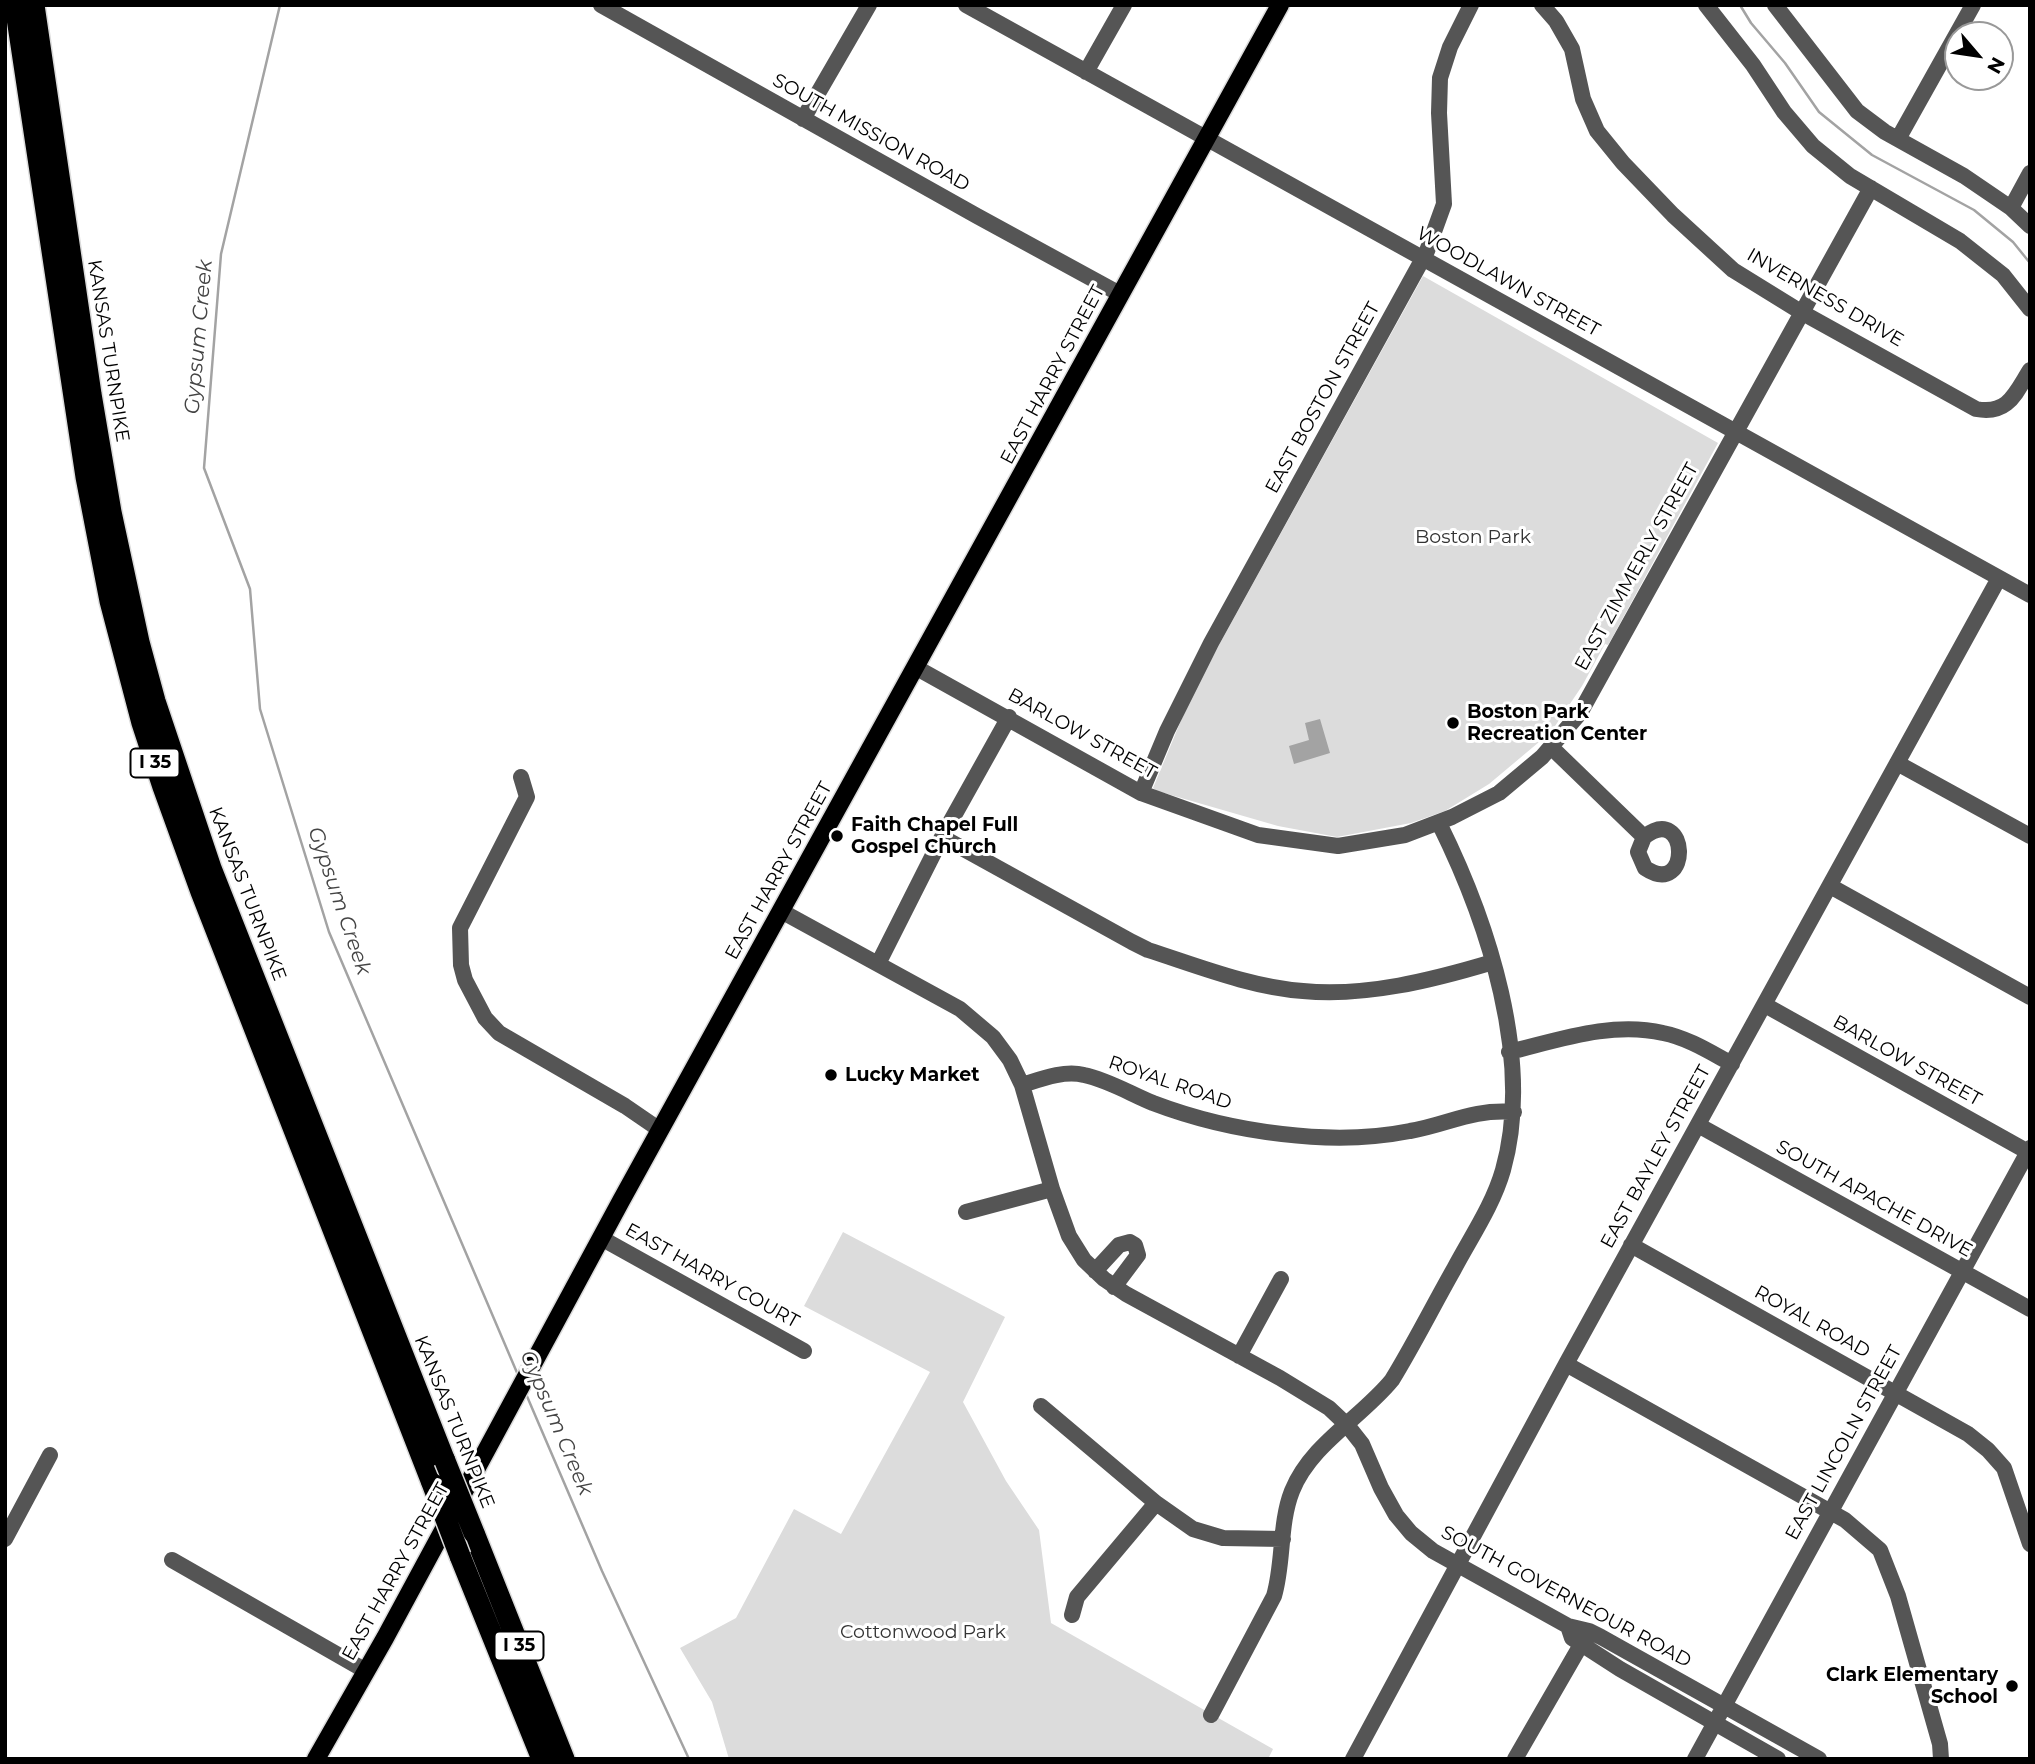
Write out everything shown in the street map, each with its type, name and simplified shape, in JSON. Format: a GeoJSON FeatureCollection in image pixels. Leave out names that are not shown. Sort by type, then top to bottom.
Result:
{"type":"FeatureCollection","features":[{"type":"Feature","properties":{"kind":"highway","name":"I 35"},"geometry":{"type":"LineString","coordinates":[[15,5],[86,477],[110,601],[142,723],[201,892],[542,1759]]}},
{"type":"Feature","properties":{"kind":"highway","name":"KANSAS TURNPIKE"},"geometry":{"type":"LineString","coordinates":[[34,5],[106,486],[124,579],[155,701],[211,868],[564,1759]]}},
{"type":"Feature","properties":{"kind":"main road","name":"EAST HARRY STREET"},"geometry":{"type":"LineString","coordinates":[[316,1759],[1280,5]]}},
{"type":"Feature","properties":{"kind":"street","name":"SOUTH MISSION ROAD"},"geometry":{"type":"LineString","coordinates":[[601,5],[1121,294]]}},
{"type":"Feature","properties":{"kind":"street"},"geometry":{"type":"LineString","coordinates":[[803,119],[869,5]]}},
{"type":"Feature","properties":{"kind":"street","name":"WOODLAWN STREET"},"geometry":{"type":"LineString","coordinates":[[966,5],[2030,595]]}},
{"type":"Feature","properties":{"kind":"street"},"geometry":{"type":"LineString","coordinates":[[1086,72],[1124,5]]}},
{"type":"Feature","properties":{"kind":"street","name":"EAST BOSTON STREET"},"geometry":{"type":"LineString","coordinates":[[1141,793],[1167,731],[1211,643],[1423,259],[1444,204],[1439,113],[1440,78],[1450,47],[1471,5]]}},
{"type":"Feature","properties":{"kind":"street","name":"INVERNESS DRIVE"},"geometry":{"type":"LineString","coordinates":[[1542,5],[1556,21],[1572,49],[1583,99],[1593,123],[1623,163],[1673,215],[1733,270],[1801,312],[1976,409],[1989,411],[2006,406],[2030,370]]}},
{"type":"Feature","properties":{"kind":"street"},"geometry":{"type":"LineString","coordinates":[[1706,5],[1753,65],[1784,112],[1813,146],[1871,188],[1960,241],[2003,275],[2030,309]]}},
{"type":"Feature","properties":{"kind":"street"},"geometry":{"type":"LineString","coordinates":[[1775,5],[1857,111],[1898,139],[1964,176],[2011,208],[2030,226]]}},
{"type":"Feature","properties":{"kind":"street"},"geometry":{"type":"LineString","coordinates":[[1898,139],[1973,5]]}},
{"type":"Feature","properties":{"kind":"street"},"geometry":{"type":"LineString","coordinates":[[2011,208],[2030,173]]}},
{"type":"Feature","properties":{"kind":"street","name":"EAST ZIMMERLY STREET"},"geometry":{"type":"LineString","coordinates":[[1439,823],[1499,793],[1551,747],[1580,713],[1871,188]]}},
{"type":"Feature","properties":{"kind":"street","name":"EAST BAYLEY STREET"},"geometry":{"type":"LineString","coordinates":[[1353,1759],[1455,1566],[1999,578]]}},
{"type":"Feature","properties":{"kind":"street","name":"BARLOW STREET"},"geometry":{"type":"LineString","coordinates":[[915,667],[1009,717],[1141,793],[1258,835],[1338,846],[1405,835],[1439,823]]}},
{"type":"Feature","properties":{"kind":"street"},"geometry":{"type":"LineString","coordinates":[[878,964],[942,837],[1009,717]]}},
{"type":"Feature","properties":{"kind":"street"},"geometry":{"type":"LineString","coordinates":[[1551,747],[1644,837]]}},
{"type":"Feature","properties":{"kind":"street"},"geometry":{"type":"LineString","coordinates":[[1897,763],[2028,831]]}},
{"type":"Feature","properties":{"kind":"street"},"geometry":{"type":"LineString","coordinates":[[521,777],[527,797],[460,928],[461,965],[465,980],[485,1018],[499,1033],[625,1105],[660,1130]]}},
{"type":"Feature","properties":{"kind":"street"},"geometry":{"type":"LineString","coordinates":[[1211,1715],[1275,1596],[1287,1510],[1298,1479],[1307,1464],[1392,1380],[1478,1226],[1502,1172],[1514,1112],[1506,1019],[1483,926],[1439,823]]}},
{"type":"Feature","properties":{"kind":"street"},"geometry":{"type":"LineString","coordinates":[[942,837],[1132,942],[1196,965],[1268,986],[1304,992],[1359,991],[1416,982],[1493,962]]}},
{"type":"Feature","properties":{"kind":"street"},"geometry":{"type":"LineString","coordinates":[[1830,886],[2030,997]]}},
{"type":"Feature","properties":{"kind":"street","name":"SOUTH GOVERNEOUR ROAD"},"geometry":{"type":"LineString","coordinates":[[781,911],[960,1009],[983,1026],[1003,1049],[1022,1085],[1052,1189],[1069,1236],[1084,1260],[1114,1287],[1318,1400],[1347,1425],[1367,1453],[1381,1488],[1396,1515],[1423,1543],[1455,1566],[1568,1626],[1572,1638],[1586,1637],[1819,1759]]}},
{"type":"Feature","properties":{"kind":"street","name":"BARLOW STREET"},"geometry":{"type":"LineString","coordinates":[[1765,1005],[2029,1151]]}},
{"type":"Feature","properties":{"kind":"street"},"geometry":{"type":"LineString","coordinates":[[1509,1052],[1582,1034],[1627,1028],[1682,1038],[1732,1064]]}},
{"type":"Feature","properties":{"kind":"street","name":"ROYAL ROAD"},"geometry":{"type":"LineString","coordinates":[[1022,1085],[1059,1074],[1084,1074],[1155,1104],[1204,1120],[1239,1129],[1286,1135],[1386,1135],[1425,1128],[1478,1112],[1514,1112]]}},
{"type":"Feature","properties":{"kind":"street","name":"SOUTH APACHE DRIVE"},"geometry":{"type":"LineString","coordinates":[[1698,1125],[2030,1309]]}},
{"type":"Feature","properties":{"kind":"street","name":"EAST LINCOLN STREET"},"geometry":{"type":"LineString","coordinates":[[1695,1759],[2029,1151]]}},
{"type":"Feature","properties":{"kind":"street"},"geometry":{"type":"LineString","coordinates":[[966,1212],[1052,1189]]}},
{"type":"Feature","properties":{"kind":"street","name":"EAST HARRY COURT"},"geometry":{"type":"LineString","coordinates":[[601,1238],[804,1350]]}},
{"type":"Feature","properties":{"kind":"street"},"geometry":{"type":"LineString","coordinates":[[1095,1271],[1119,1245],[1130,1242],[1138,1250],[1138,1255],[1114,1287]]}},
{"type":"Feature","properties":{"kind":"street","name":"ROYAL ROAD"},"geometry":{"type":"LineString","coordinates":[[1631,1245],[1968,1434],[1988,1450],[2004,1468],[2030,1544]]}},
{"type":"Feature","properties":{"kind":"street"},"geometry":{"type":"LineString","coordinates":[[1239,1356],[1282,1279]]}},
{"type":"Feature","properties":{"kind":"street"},"geometry":{"type":"LineString","coordinates":[[1566,1364],[1830,1511],[1845,1520],[1880,1550],[1898,1596],[1940,1744],[1941,1759]]}},
{"type":"Feature","properties":{"kind":"street"},"geometry":{"type":"LineString","coordinates":[[1041,1406],[1156,1503],[1193,1530],[1208,1535],[1245,1539],[1283,1539]]}},
{"type":"Feature","properties":{"kind":"street"},"geometry":{"type":"LineString","coordinates":[[5,1539],[50,1455]]}},
{"type":"Feature","properties":{"kind":"street"},"geometry":{"type":"LineString","coordinates":[[1072,1615],[1077,1597],[1156,1503]]}},
{"type":"Feature","properties":{"kind":"street"},"geometry":{"type":"LineString","coordinates":[[172,1560],[366,1671]]}},
{"type":"Feature","properties":{"kind":"street"},"geometry":{"type":"LineString","coordinates":[[1515,1759],[1586,1637]]}},
{"type":"Feature","properties":{"kind":"street","name":"SOUTH GOVERNEOUR ROAD"},"geometry":{"type":"LineString","coordinates":[[1586,1637],[1620,1669],[1715,1721],[1777,1759]]}},
{"type":"Feature","properties":{"kind":"green space","name":"Boston Park"},"geometry":{"type":"Polygon","coordinates":[[[1423,276],[1718,443],[1612,638],[1608,645],[1605,644],[1582,686],[1551,732],[1489,784],[1445,811],[1411,823],[1337,837],[1278,826],[1157,791],[1153,788],[1192,694],[1423,276]]]}},
{"type":"Feature","properties":{"kind":"green space","name":"Cottonwood Park"},"geometry":{"type":"Polygon","coordinates":[[[843,1232],[1005,1317],[963,1402],[1006,1481],[1039,1530],[1051,1623],[1273,1749],[1268,1759],[729,1759],[712,1702],[680,1648],[736,1618],[794,1509],[841,1534],[930,1372],[804,1306],[843,1232]]]}},
{"type":"Feature","properties":{"kind":"shaded area"},"geometry":{"type":"Polygon","coordinates":[[[1320,719],[1330,753],[1294,764],[1289,746],[1309,740],[1305,723],[1320,719]]]}},
{"type":"Feature","properties":{"kind":"waterway","name":"Gypsum Creek"},"geometry":{"type":"LineString","coordinates":[[280,5],[221,254],[204,468],[250,589],[260,709],[329,932],[518,1375]]}},
{"type":"Feature","properties":{"kind":"waterway"},"geometry":{"type":"LineString","coordinates":[[1740,5],[1819,112],[1872,155],[1974,210],[2013,242],[2030,263]]}},
{"type":"Feature","properties":{"kind":"waterway","name":"Gypsum Creek"},"geometry":{"type":"LineString","coordinates":[[526,1394],[602,1571],[689,1759]]}},
{"type":"Feature","properties":{"kind":"place","name":"Boston Park Recreation Center"},"geometry":{"type":"Point","coordinates":[1453,723]}},
{"type":"Feature","properties":{"kind":"place","name":"Faith Chapel Full Gospel Church"},"geometry":{"type":"Point","coordinates":[837,836]}},
{"type":"Feature","properties":{"kind":"place","name":"Lucky Market"},"geometry":{"type":"Point","coordinates":[831,1075]}},
{"type":"Feature","properties":{"kind":"place","name":"Clark Elementary School"},"geometry":{"type":"Point","coordinates":[2012,1686]}}]}
